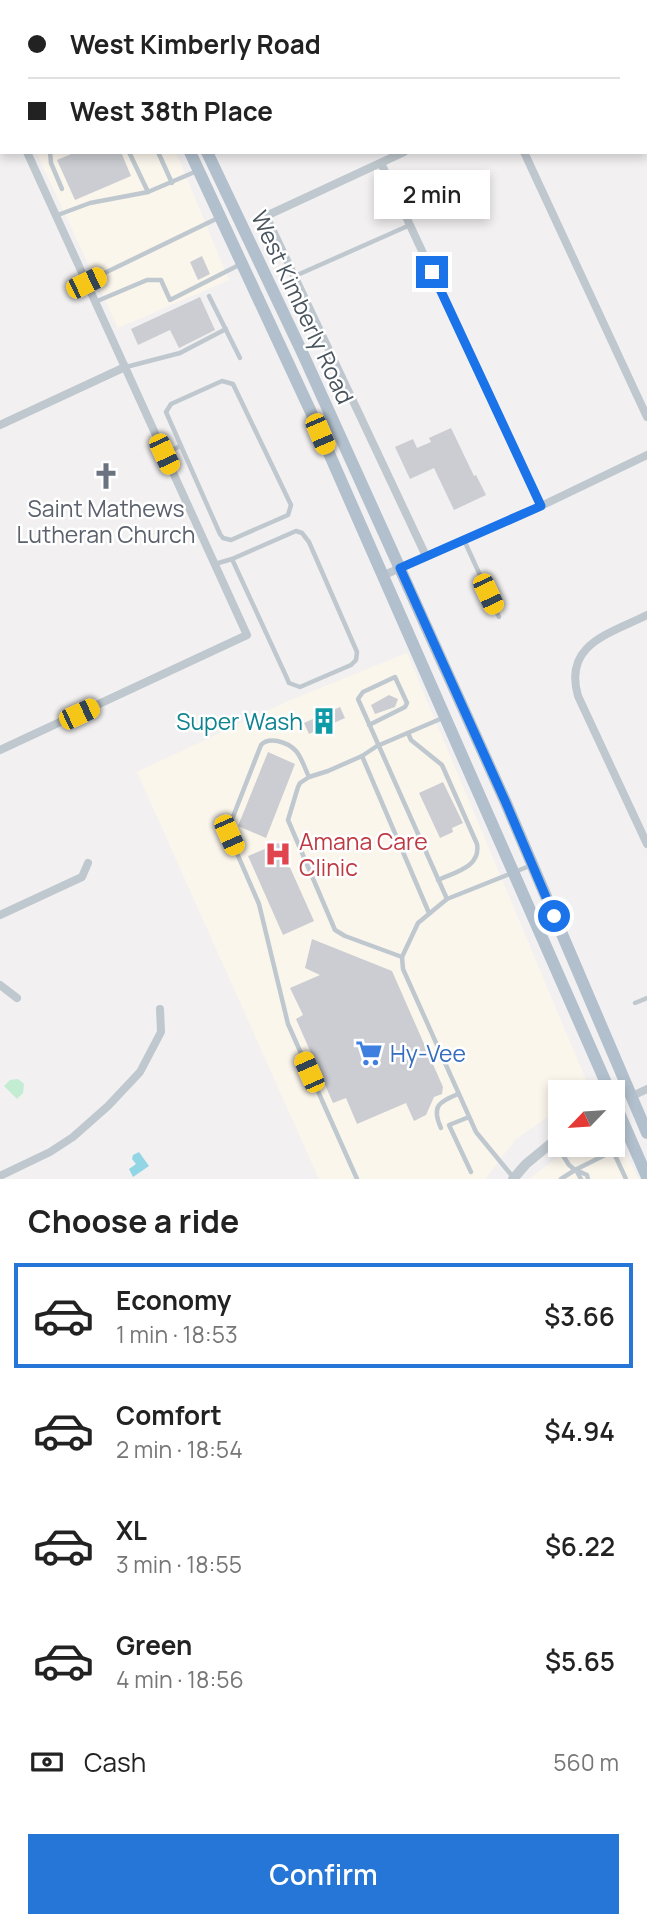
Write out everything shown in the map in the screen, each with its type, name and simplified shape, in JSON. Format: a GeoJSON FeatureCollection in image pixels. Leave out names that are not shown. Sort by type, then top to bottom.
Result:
{"type":"FeatureCollection","features":[{"type":"Feature","properties":{"kind":"main road","name":"West Kimberly Road"},"geometry":{"type":"LineString","coordinates":[[191,154],[310,410],[605,1080]]}},
{"type":"Feature","properties":{"kind":"main road","name":"West Kimberly Road"},"geometry":{"type":"LineString","coordinates":[[209,154],[302,352],[533,865],[647,1133]]}},
{"type":"Feature","properties":{"kind":"main road","name":"West Kimberly Road"},"geometry":{"type":"LineString","coordinates":[[625,1127],[647,1177]]}},
{"type":"Feature","properties":{"kind":"street"},"geometry":{"type":"LineString","coordinates":[[0,750],[247,635],[28,154]]}},
{"type":"Feature","properties":{"kind":"street"},"geometry":{"type":"LineString","coordinates":[[400,154],[381,163],[541,506]]}},
{"type":"Feature","properties":{"kind":"street"},"geometry":{"type":"LineString","coordinates":[[525,154],[647,416]]}},
{"type":"Feature","properties":{"kind":"street","name":"West Kimberly Road"},"geometry":{"type":"LineString","coordinates":[[381,163],[266,216],[426,556]]}},
{"type":"Feature","properties":{"kind":"street"},"geometry":{"type":"LineString","coordinates":[[0,425],[125,367]]}},
{"type":"Feature","properties":{"kind":"street"},"geometry":{"type":"LineString","coordinates":[[382,576],[541,506],[647,455]]}},
{"type":"Feature","properties":{"kind":"street"},"geometry":{"type":"LineString","coordinates":[[647,615],[592,643],[576,666],[573,678],[578,696],[647,844]]}},
{"type":"Feature","properties":{"kind":"street"},"geometry":{"type":"LineString","coordinates":[[0,915],[82,877],[88,863]]}},
{"type":"Feature","properties":{"kind":"street"},"geometry":{"type":"LineString","coordinates":[[0,985],[17,998]]}},
{"type":"Feature","properties":{"kind":"street"},"geometry":{"type":"LineString","coordinates":[[0,1176],[50,1152],[73,1137],[108,1106],[140,1072],[160,1032],[160,1009]]}},
{"type":"Feature","properties":{"kind":"street"},"geometry":{"type":"LineString","coordinates":[[625,1098],[647,1089]]}},
{"type":"Feature","properties":{"kind":"street"},"geometry":{"type":"LineString","coordinates":[[513,1178],[548,1146]]}},
{"type":"Feature","properties":{"kind":"lane"},"geometry":{"type":"LineString","coordinates":[[50,154],[51,163],[62,189]]}},
{"type":"Feature","properties":{"kind":"lane"},"geometry":{"type":"LineString","coordinates":[[130,154],[148,192]]}},
{"type":"Feature","properties":{"kind":"lane"},"geometry":{"type":"LineString","coordinates":[[159,154],[172,183]]}},
{"type":"Feature","properties":{"kind":"lane"},"geometry":{"type":"LineString","coordinates":[[55,216],[72,209],[148,192],[199,170]]}},
{"type":"Feature","properties":{"kind":"lane"},"geometry":{"type":"LineString","coordinates":[[68,201],[72,209]]}},
{"type":"Feature","properties":{"kind":"lane"},"geometry":{"type":"LineString","coordinates":[[86,283],[220,217]]}},
{"type":"Feature","properties":{"kind":"lane"},"geometry":{"type":"LineString","coordinates":[[294,276],[410,225]]}},
{"type":"Feature","properties":{"kind":"lane"},"geometry":{"type":"LineString","coordinates":[[94,302],[146,280],[161,280],[170,300],[241,264]]}},
{"type":"Feature","properties":{"kind":"lane"},"geometry":{"type":"LineString","coordinates":[[209,296],[240,358]]}},
{"type":"Feature","properties":{"kind":"lane"},"geometry":{"type":"LineString","coordinates":[[125,367],[180,353],[226,329]]}},
{"type":"Feature","properties":{"kind":"lane"},"geometry":{"type":"LineString","coordinates":[[222,381],[233,384],[291,505],[290,512],[231,540],[223,538],[180,446],[166,412],[167,408],[222,381]]}},
{"type":"Feature","properties":{"kind":"lane"},"geometry":{"type":"LineString","coordinates":[[164,454],[180,446]]}},
{"type":"Feature","properties":{"kind":"lane"},"geometry":{"type":"LineString","coordinates":[[214,564],[232,559],[290,532],[302,533],[309,542],[354,643],[357,652],[351,665],[300,687],[289,683],[232,559]]}},
{"type":"Feature","properties":{"kind":"lane"},"geometry":{"type":"LineString","coordinates":[[464,540],[499,617]]}},
{"type":"Feature","properties":{"kind":"lane"},"geometry":{"type":"LineString","coordinates":[[369,725],[405,707],[407,703],[395,677],[363,692],[358,699],[377,746],[447,900]]}},
{"type":"Feature","properties":{"kind":"lane"},"geometry":{"type":"LineString","coordinates":[[402,957],[335,930],[288,820],[298,787],[309,777],[362,756],[377,746],[445,717]]}},
{"type":"Feature","properties":{"kind":"lane"},"geometry":{"type":"LineString","coordinates":[[408,733],[411,740],[442,765],[477,844],[477,856],[473,863],[438,880]]}},
{"type":"Feature","properties":{"kind":"lane"},"geometry":{"type":"LineString","coordinates":[[309,777],[293,748],[270,739],[265,741],[229,827],[229,835],[259,904],[288,1024],[357,1179]]}},
{"type":"Feature","properties":{"kind":"lane"},"geometry":{"type":"LineString","coordinates":[[362,756],[429,912]]}},
{"type":"Feature","properties":{"kind":"lane"},"geometry":{"type":"LineString","coordinates":[[513,1178],[488,1149],[469,1117],[403,969],[402,957],[412,932],[429,912],[447,900],[533,865]]}},
{"type":"Feature","properties":{"kind":"lane"},"geometry":{"type":"LineString","coordinates":[[635,1003],[647,998]]}},
{"type":"Feature","properties":{"kind":"lane"},"geometry":{"type":"LineString","coordinates":[[441,1128],[436,1116],[438,1107],[443,1100],[458,1094]]}},
{"type":"Feature","properties":{"kind":"lane"},"geometry":{"type":"LineString","coordinates":[[469,1117],[449,1125],[471,1172]]}},
{"type":"Feature","properties":{"kind":"lane"},"geometry":{"type":"LineString","coordinates":[[561,1179],[613,1152],[626,1179]]}},
{"type":"Feature","properties":{"kind":"lane"},"geometry":{"type":"LineString","coordinates":[[565,1157],[581,1179]]}},
{"type":"Feature","properties":{"kind":"lane"},"geometry":{"type":"LineString","coordinates":[[575,1170],[587,1175],[589,1179]]}},
{"type":"Feature","properties":{"kind":"shaded area"},"geometry":{"type":"Polygon","coordinates":[[[37,154],[177,154],[229,280],[118,328],[37,154]]]}},
{"type":"Feature","properties":{"kind":"shaded area"},"geometry":{"type":"Polygon","coordinates":[[[407,653],[586,1080],[548,1080],[548,1117],[515,1140],[485,1179],[319,1179],[137,772],[288,701],[407,653]]]}},
{"type":"Feature","properties":{"kind":"shaded area"},"geometry":{"type":"Polygon","coordinates":[[[625,1153],[639,1179],[529,1179],[558,1157],[625,1157],[625,1153]]]}},
{"type":"Feature","properties":{"kind":"green space"},"geometry":{"type":"Polygon","coordinates":[[[18,1079],[24,1084],[23,1093],[17,1099],[4,1086],[10,1080],[18,1079]]]}},
{"type":"Feature","properties":{"kind":"water"},"geometry":{"type":"Polygon","coordinates":[[[139,1152],[149,1166],[133,1177],[129,1169],[136,1164],[132,1159],[133,1155],[139,1152]]]}},
{"type":"Feature","properties":{"kind":"building"},"geometry":{"type":"Polygon","coordinates":[[[71,154],[122,154],[131,176],[75,200],[57,160],[71,154]]]}},
{"type":"Feature","properties":{"kind":"building"},"geometry":{"type":"Polygon","coordinates":[[[202,256],[210,274],[198,280],[190,262],[202,256]]]}},
{"type":"Feature","properties":{"kind":"building"},"geometry":{"type":"Polygon","coordinates":[[[200,297],[215,330],[179,348],[170,330],[138,345],[131,329],[200,297]]]}},
{"type":"Feature","properties":{"kind":"building"},"geometry":{"type":"Polygon","coordinates":[[[451,428],[486,495],[454,510],[434,468],[410,479],[395,447],[413,439],[417,448],[431,442],[429,438],[451,428]]]}},
{"type":"Feature","properties":{"kind":"building"},"geometry":{"type":"Polygon","coordinates":[[[389,695],[398,699],[395,707],[375,714],[371,705],[389,695]]]}},
{"type":"Feature","properties":{"kind":"building","name":"Super Wash"},"geometry":{"type":"Polygon","coordinates":[[[340,707],[345,718],[309,734],[304,723],[340,707]]]}},
{"type":"Feature","properties":{"kind":"building"},"geometry":{"type":"Polygon","coordinates":[[[268,752],[295,764],[266,838],[238,826],[268,752]]]}},
{"type":"Feature","properties":{"kind":"building"},"geometry":{"type":"Polygon","coordinates":[[[443,782],[463,823],[440,838],[419,793],[443,782]]]}},
{"type":"Feature","properties":{"kind":"building"},"geometry":{"type":"Polygon","coordinates":[[[279,843],[314,921],[283,935],[248,856],[279,843]]]}},
{"type":"Feature","properties":{"kind":"building","name":"Hy-Vee"},"geometry":{"type":"Polygon","coordinates":[[[312,939],[392,971],[443,1087],[442,1094],[434,1097],[426,1115],[414,1121],[406,1103],[357,1124],[346,1098],[333,1103],[296,1019],[303,1015],[290,988],[320,975],[305,968],[312,939]]]}},
{"type":"Feature","properties":{"kind":"place","name":"Saint Mathews Lutheran Church"},"geometry":{"type":"Point","coordinates":[106,476]}},
{"type":"Feature","properties":{"kind":"place","name":"Super Wash"},"geometry":{"type":"Point","coordinates":[324,721]}},
{"type":"Feature","properties":{"kind":"place","name":"Amana Care Clinic"},"geometry":{"type":"Point","coordinates":[278,854]}},
{"type":"Feature","properties":{"kind":"place","name":"Hy-Vee"},"geometry":{"type":"Point","coordinates":[369,1053]}},
{"type":"Feature","properties":{"kind":"route"},"geometry":{"type":"LineString","coordinates":[[432,272],[541,506],[400,568],[554,916]]}}]}
